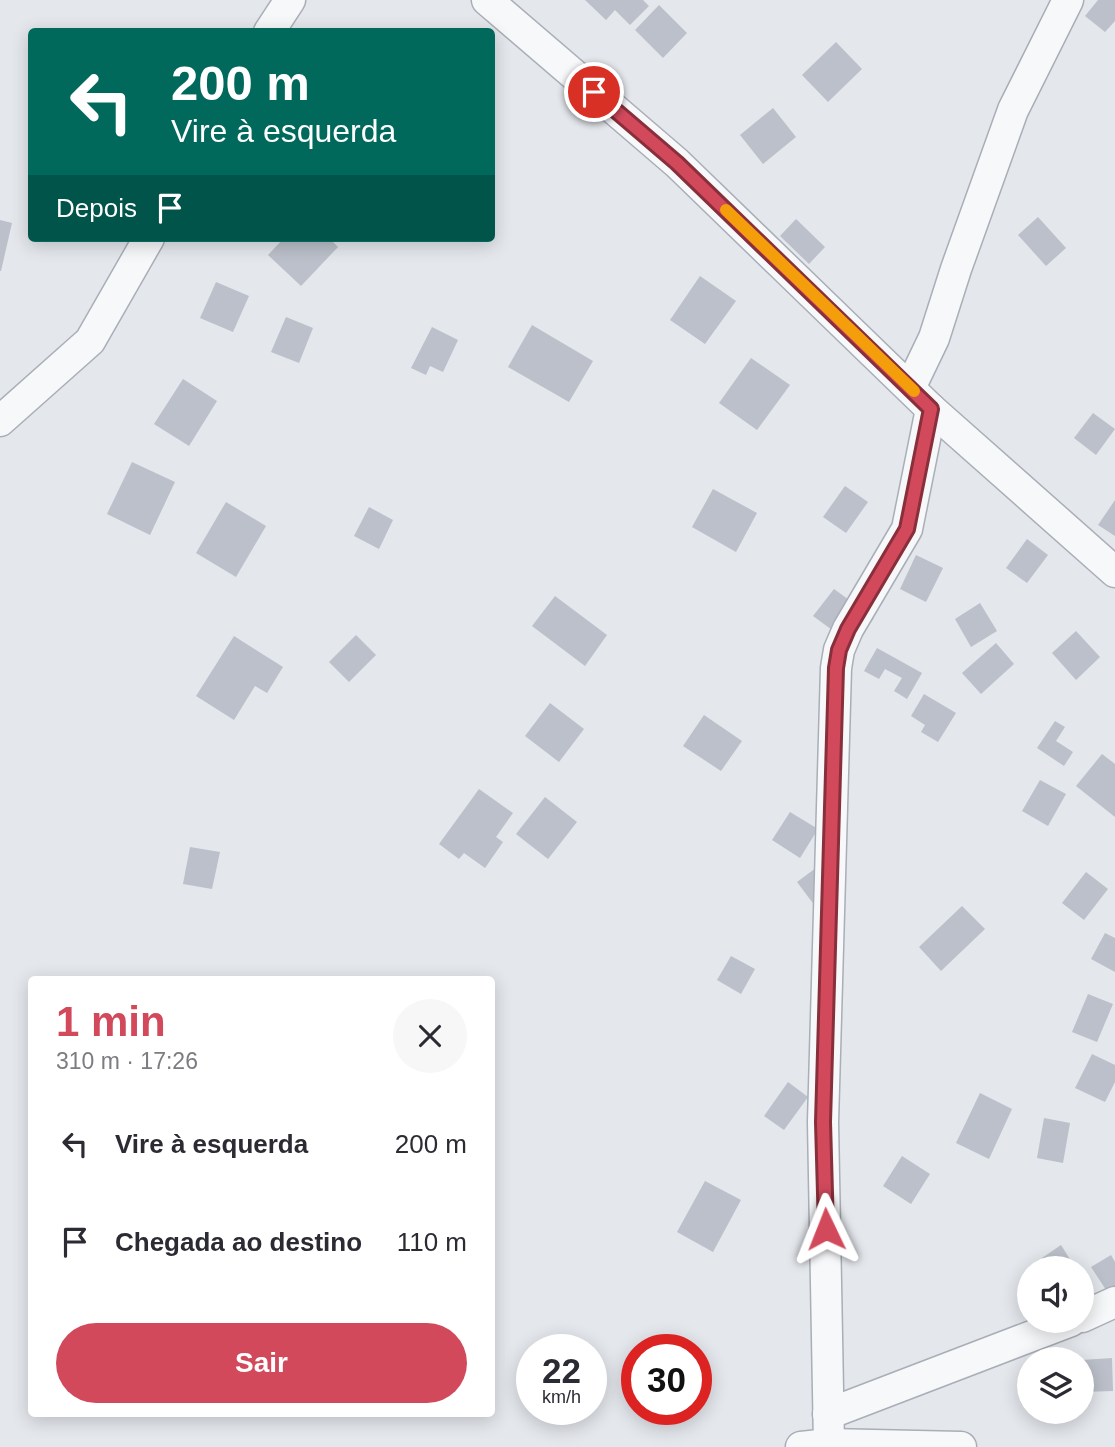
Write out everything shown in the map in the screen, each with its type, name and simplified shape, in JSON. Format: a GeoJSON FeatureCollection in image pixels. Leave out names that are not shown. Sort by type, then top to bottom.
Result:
{"type":"FeatureCollection","features":[{"type":"Feature","properties":{"kind":"street"},"geometry":{"type":"LineString","coordinates":[[272,28],[290,0]]}},
{"type":"Feature","properties":{"kind":"street"},"geometry":{"type":"LineString","coordinates":[[487,0],[677,163],[931,409],[1115,572]]}},
{"type":"Feature","properties":{"kind":"street"},"geometry":{"type":"LineString","coordinates":[[910,388],[934,338],[1013,110],[1068,0]]}},
{"type":"Feature","properties":{"kind":"street"},"geometry":{"type":"LineString","coordinates":[[0,421],[90,341],[147,242]]}},
{"type":"Feature","properties":{"kind":"street"},"geometry":{"type":"LineString","coordinates":[[931,409],[907,529],[848,629],[839,650],[836,668],[823,1122],[828,1282],[828,1414],[815,1446],[961,1447]]}},
{"type":"Feature","properties":{"kind":"street"},"geometry":{"type":"LineString","coordinates":[[1094,1312],[1115,1302]]}},
{"type":"Feature","properties":{"kind":"street"},"geometry":{"type":"LineString","coordinates":[[828,1414],[1040,1333]]}},
{"type":"Feature","properties":{"kind":"building"},"geometry":{"type":"Polygon","coordinates":[[[585,0],[643,0],[649,6],[630,25],[615,10],[606,20],[585,0]]]}},
{"type":"Feature","properties":{"kind":"building"},"geometry":{"type":"Polygon","coordinates":[[[1098,0],[1115,0],[1115,21],[1105,32],[1085,16],[1098,0]]]}},
{"type":"Feature","properties":{"kind":"building"},"geometry":{"type":"Polygon","coordinates":[[[659,5],[687,33],[663,58],[635,30],[659,5]]]}},
{"type":"Feature","properties":{"kind":"building"},"geometry":{"type":"Polygon","coordinates":[[[836,42],[862,69],[828,102],[802,75],[836,42]]]}},
{"type":"Feature","properties":{"kind":"building"},"geometry":{"type":"Polygon","coordinates":[[[773,108],[796,137],[763,164],[740,135],[773,108]]]}},
{"type":"Feature","properties":{"kind":"building"},"geometry":{"type":"Polygon","coordinates":[[[1038,217],[1066,248],[1046,266],[1018,235],[1038,217]]]}},
{"type":"Feature","properties":{"kind":"building"},"geometry":{"type":"Polygon","coordinates":[[[796,219],[825,247],[809,264],[780,236],[796,219]]]}},
{"type":"Feature","properties":{"kind":"building"},"geometry":{"type":"Polygon","coordinates":[[[0,220],[12,223],[1,271],[0,271],[0,220]]]}},
{"type":"Feature","properties":{"kind":"building"},"geometry":{"type":"Polygon","coordinates":[[[280,242],[333,242],[338,247],[301,286],[268,255],[280,242]]]}},
{"type":"Feature","properties":{"kind":"building"},"geometry":{"type":"Polygon","coordinates":[[[700,276],[736,301],[705,344],[670,320],[700,276]]]}},
{"type":"Feature","properties":{"kind":"building"},"geometry":{"type":"Polygon","coordinates":[[[216,282],[249,296],[233,332],[200,318],[216,282]]]}},
{"type":"Feature","properties":{"kind":"building"},"geometry":{"type":"Polygon","coordinates":[[[286,317],[313,328],[299,363],[271,352],[286,317]]]}},
{"type":"Feature","properties":{"kind":"building"},"geometry":{"type":"Polygon","coordinates":[[[532,325],[593,361],[569,402],[508,367],[532,325]]]}},
{"type":"Feature","properties":{"kind":"building"},"geometry":{"type":"Polygon","coordinates":[[[432,327],[458,340],[443,372],[430,366],[426,375],[411,368],[432,327]]]}},
{"type":"Feature","properties":{"kind":"building"},"geometry":{"type":"Polygon","coordinates":[[[751,358],[790,385],[757,430],[719,403],[751,358]]]}},
{"type":"Feature","properties":{"kind":"building"},"geometry":{"type":"Polygon","coordinates":[[[183,379],[217,401],[189,446],[154,424],[183,379]]]}},
{"type":"Feature","properties":{"kind":"building"},"geometry":{"type":"Polygon","coordinates":[[[1093,413],[1115,429],[1096,455],[1074,438],[1093,413]]]}},
{"type":"Feature","properties":{"kind":"building"},"geometry":{"type":"Polygon","coordinates":[[[132,462],[175,482],[150,535],[107,514],[132,462]]]}},
{"type":"Feature","properties":{"kind":"building"},"geometry":{"type":"Polygon","coordinates":[[[845,486],[868,502],[846,533],[823,517],[845,486]]]}},
{"type":"Feature","properties":{"kind":"building"},"geometry":{"type":"Polygon","coordinates":[[[713,489],[757,513],[736,552],[692,527],[713,489]]]}},
{"type":"Feature","properties":{"kind":"building"},"geometry":{"type":"Polygon","coordinates":[[[1115,500],[1115,536],[1098,525],[1115,500]]]}},
{"type":"Feature","properties":{"kind":"building"},"geometry":{"type":"Polygon","coordinates":[[[226,502],[266,526],[236,577],[196,553],[226,502]]]}},
{"type":"Feature","properties":{"kind":"building"},"geometry":{"type":"Polygon","coordinates":[[[369,507],[393,520],[379,549],[354,536],[369,507]]]}},
{"type":"Feature","properties":{"kind":"building"},"geometry":{"type":"Polygon","coordinates":[[[1027,539],[1048,555],[1027,583],[1006,568],[1027,539]]]}},
{"type":"Feature","properties":{"kind":"building"},"geometry":{"type":"Polygon","coordinates":[[[916,555],[943,568],[926,602],[900,589],[916,555]]]}},
{"type":"Feature","properties":{"kind":"building"},"geometry":{"type":"Polygon","coordinates":[[[834,589],[874,618],[854,646],[813,616],[834,589]]]}},
{"type":"Feature","properties":{"kind":"building"},"geometry":{"type":"Polygon","coordinates":[[[555,596],[607,635],[585,666],[532,626],[555,596]]]}},
{"type":"Feature","properties":{"kind":"building"},"geometry":{"type":"Polygon","coordinates":[[[980,603],[997,631],[971,647],[955,619],[980,603]]]}},
{"type":"Feature","properties":{"kind":"building"},"geometry":{"type":"Polygon","coordinates":[[[1076,631],[1100,657],[1076,680],[1052,653],[1076,631]]]}},
{"type":"Feature","properties":{"kind":"building"},"geometry":{"type":"Polygon","coordinates":[[[356,635],[376,655],[349,682],[329,662],[356,635]]]}},
{"type":"Feature","properties":{"kind":"building"},"geometry":{"type":"Polygon","coordinates":[[[234,636],[283,667],[267,693],[255,686],[234,720],[196,696],[234,636]]]}},
{"type":"Feature","properties":{"kind":"building"},"geometry":{"type":"Polygon","coordinates":[[[996,643],[1014,664],[981,694],[962,673],[996,643]]]}},
{"type":"Feature","properties":{"kind":"building"},"geometry":{"type":"Polygon","coordinates":[[[877,648],[922,673],[907,699],[894,691],[902,678],[885,669],[879,679],[864,671],[877,648]]]}},
{"type":"Feature","properties":{"kind":"building"},"geometry":{"type":"Polygon","coordinates":[[[924,694],[956,713],[938,742],[921,732],[925,725],[911,716],[924,694]]]}},
{"type":"Feature","properties":{"kind":"building"},"geometry":{"type":"Polygon","coordinates":[[[550,703],[584,729],[559,762],[525,736],[550,703]]]}},
{"type":"Feature","properties":{"kind":"building"},"geometry":{"type":"Polygon","coordinates":[[[704,715],[742,741],[721,771],[683,746],[704,715]]]}},
{"type":"Feature","properties":{"kind":"building"},"geometry":{"type":"Polygon","coordinates":[[[1055,721],[1065,727],[1056,741],[1073,752],[1064,766],[1037,748],[1055,721]]]}},
{"type":"Feature","properties":{"kind":"building"},"geometry":{"type":"Polygon","coordinates":[[[1102,754],[1115,764],[1115,817],[1076,786],[1102,754]]]}},
{"type":"Feature","properties":{"kind":"building"},"geometry":{"type":"Polygon","coordinates":[[[1040,780],[1066,794],[1048,826],[1022,811],[1040,780]]]}},
{"type":"Feature","properties":{"kind":"building"},"geometry":{"type":"Polygon","coordinates":[[[479,789],[513,813],[496,837],[503,842],[485,868],[464,853],[459,859],[439,844],[479,789]]]}},
{"type":"Feature","properties":{"kind":"building"},"geometry":{"type":"Polygon","coordinates":[[[545,797],[577,822],[548,859],[516,834],[545,797]]]}},
{"type":"Feature","properties":{"kind":"building"},"geometry":{"type":"Polygon","coordinates":[[[790,812],[818,829],[800,858],[772,840],[790,812]]]}},
{"type":"Feature","properties":{"kind":"building"},"geometry":{"type":"Polygon","coordinates":[[[190,847],[220,852],[212,889],[183,884],[190,847]]]}},
{"type":"Feature","properties":{"kind":"building"},"geometry":{"type":"Polygon","coordinates":[[[824,862],[815,906],[797,882],[824,862]]]}},
{"type":"Feature","properties":{"kind":"building"},"geometry":{"type":"Polygon","coordinates":[[[1086,872],[1108,889],[1084,920],[1062,903],[1086,872]]]}},
{"type":"Feature","properties":{"kind":"building"},"geometry":{"type":"Polygon","coordinates":[[[962,906],[985,929],[941,971],[919,947],[962,906]]]}},
{"type":"Feature","properties":{"kind":"building"},"geometry":{"type":"Polygon","coordinates":[[[1105,933],[1115,938],[1115,972],[1091,959],[1105,933]]]}},
{"type":"Feature","properties":{"kind":"building"},"geometry":{"type":"Polygon","coordinates":[[[731,956],[755,969],[741,994],[717,980],[731,956]]]}},
{"type":"Feature","properties":{"kind":"building"},"geometry":{"type":"Polygon","coordinates":[[[1088,994],[1113,1004],[1097,1042],[1072,1032],[1088,994]]]}},
{"type":"Feature","properties":{"kind":"building"},"geometry":{"type":"Polygon","coordinates":[[[1092,1054],[1115,1065],[1115,1082],[1105,1102],[1075,1088],[1092,1054]]]}},
{"type":"Feature","properties":{"kind":"building"},"geometry":{"type":"Polygon","coordinates":[[[788,1082],[808,1097],[784,1130],[764,1116],[788,1082]]]}},
{"type":"Feature","properties":{"kind":"building"},"geometry":{"type":"Polygon","coordinates":[[[980,1093],[1012,1109],[989,1159],[956,1143],[980,1093]]]}},
{"type":"Feature","properties":{"kind":"building"},"geometry":{"type":"Polygon","coordinates":[[[1044,1118],[1070,1123],[1063,1163],[1037,1158],[1044,1118]]]}},
{"type":"Feature","properties":{"kind":"building"},"geometry":{"type":"Polygon","coordinates":[[[902,1156],[930,1174],[911,1204],[883,1186],[902,1156]]]}},
{"type":"Feature","properties":{"kind":"building"},"geometry":{"type":"Polygon","coordinates":[[[705,1181],[741,1200],[713,1252],[677,1232],[705,1181]]]}},
{"type":"Feature","properties":{"kind":"building"},"geometry":{"type":"Polygon","coordinates":[[[1061,1245],[1068,1256],[1045,1256],[1061,1245]]]}},
{"type":"Feature","properties":{"kind":"building"},"geometry":{"type":"Polygon","coordinates":[[[1111,1255],[1115,1262],[1115,1293],[1110,1296],[1094,1272],[1094,1265],[1111,1255]]]}},
{"type":"Feature","properties":{"kind":"building"},"geometry":{"type":"Polygon","coordinates":[[[1112,1358],[1113,1391],[1094,1392],[1094,1359],[1112,1358]]]}},
{"type":"Feature","properties":{"kind":"slow traffic"},"geometry":{"type":"LineString","coordinates":[[726,210],[914,391]]}},
{"type":"Feature","properties":{"kind":"route"},"geometry":{"type":"LineString","coordinates":[[594,92],[677,163],[931,409],[907,529],[848,629],[839,650],[836,668],[823,1122],[826,1229]]}}]}
